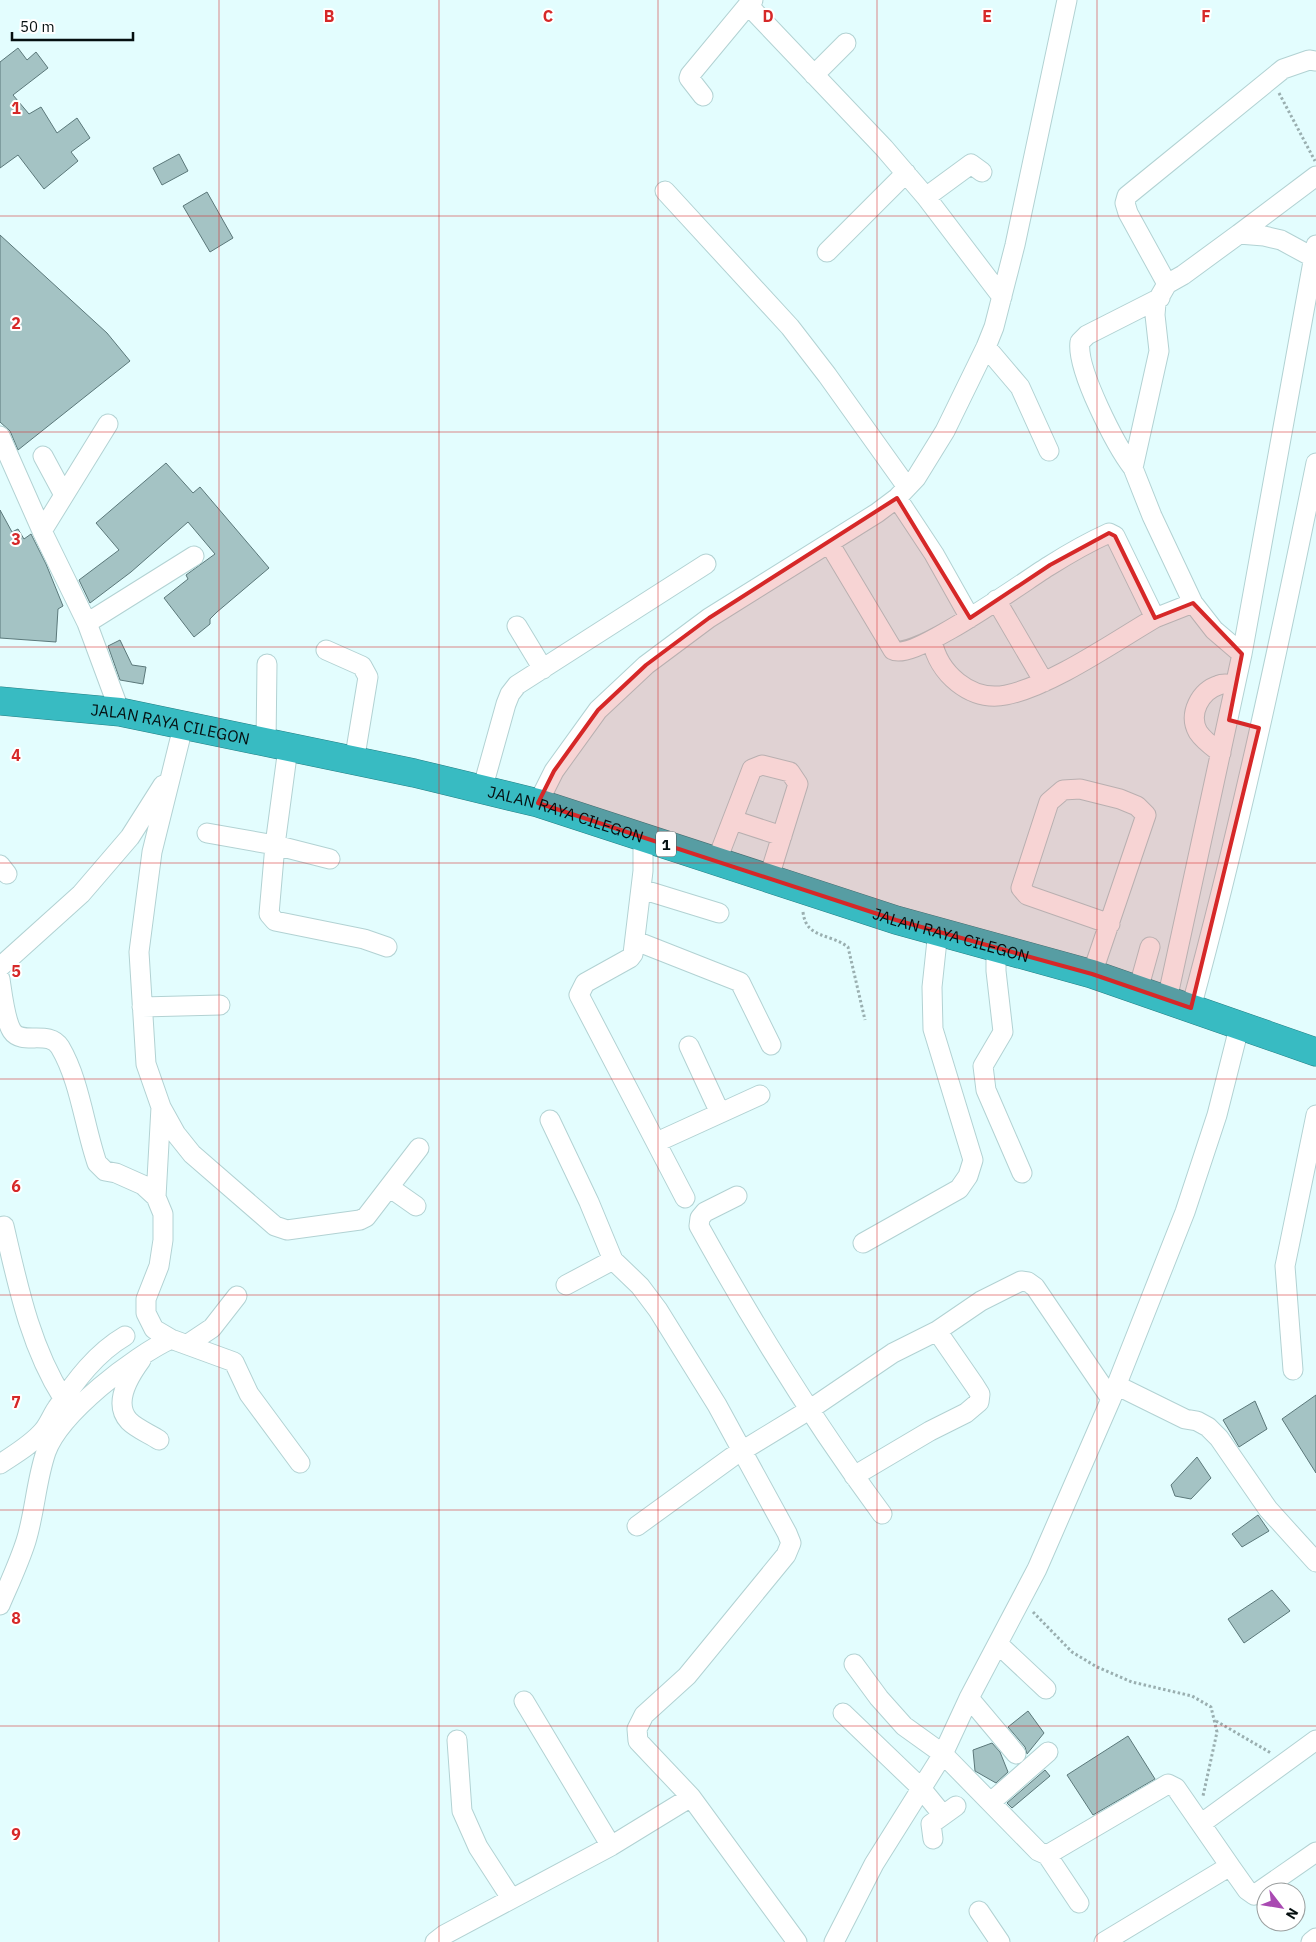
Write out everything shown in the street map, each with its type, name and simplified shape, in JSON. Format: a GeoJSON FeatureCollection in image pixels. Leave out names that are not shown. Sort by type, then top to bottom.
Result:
{"type":"FeatureCollection","features":[{"type":"Feature","properties":{"kind":"highway","name":"JALAN RAYA CILEGON"},"geometry":{"type":"LineString","coordinates":[[0,701],[120,712],[538,802],[938,931],[1092,974],[1316,1052]]}},
{"type":"Feature","properties":{"kind":"street"},"geometry":{"type":"LineString","coordinates":[[538,802],[554,771],[598,710],[646,665],[709,618],[829,543],[902,493],[916,478],[945,431],[986,347],[1002,297],[1035,154],[1067,0]]}},
{"type":"Feature","properties":{"kind":"street"},"geometry":{"type":"LineString","coordinates":[[703,96],[689,78],[690,76],[751,2],[814,75],[906,173],[1002,297]]}},
{"type":"Feature","properties":{"kind":"street"},"geometry":{"type":"LineString","coordinates":[[814,75],[846,42]]}},
{"type":"Feature","properties":{"kind":"street"},"geometry":{"type":"LineString","coordinates":[[1163,291],[1128,213],[1125,203],[1127,196],[1283,69],[1309,60],[1316,61]]}},
{"type":"Feature","properties":{"kind":"street"},"geometry":{"type":"LineString","coordinates":[[926,198],[970,164],[982,172]]}},
{"type":"Feature","properties":{"kind":"street"},"geometry":{"type":"LineString","coordinates":[[826,252],[906,173]]}},
{"type":"Feature","properties":{"kind":"street"},"geometry":{"type":"LineString","coordinates":[[1242,654],[1214,630],[1193,604],[1152,516],[1133,468],[1121,451],[1108,426],[1093,392],[1079,346],[1082,339],[1087,335],[1163,291],[1184,276],[1316,176]]}},
{"type":"Feature","properties":{"kind":"street"},"geometry":{"type":"LineString","coordinates":[[665,191],[790,327],[843,397],[902,493],[970,618]]}},
{"type":"Feature","properties":{"kind":"street"},"geometry":{"type":"LineString","coordinates":[[1179,1004],[1221,753],[1242,654],[1315,254],[1281,240],[1264,236],[1239,234]]}},
{"type":"Feature","properties":{"kind":"street"},"geometry":{"type":"LineString","coordinates":[[1133,468],[1159,352],[1154,315],[1156,303],[1163,291]]}},
{"type":"Feature","properties":{"kind":"street"},"geometry":{"type":"LineString","coordinates":[[986,347],[1020,388],[1049,451]]}},
{"type":"Feature","properties":{"kind":"street"},"geometry":{"type":"LineString","coordinates":[[42,531],[108,424]]}},
{"type":"Feature","properties":{"kind":"street"},"geometry":{"type":"LineString","coordinates":[[0,438],[42,531],[87,623],[120,712]]}},
{"type":"Feature","properties":{"kind":"street"},"geometry":{"type":"LineString","coordinates":[[43,456],[64,495]]}},
{"type":"Feature","properties":{"kind":"street"},"geometry":{"type":"LineString","coordinates":[[1179,1004],[1213,928],[1259,728],[1316,463]]}},
{"type":"Feature","properties":{"kind":"street"},"geometry":{"type":"LineString","coordinates":[[829,543],[893,650],[905,651],[932,640],[970,618],[1050,565],[1109,533],[1115,536],[1155,618]]}},
{"type":"Feature","properties":{"kind":"street"},"geometry":{"type":"LineString","coordinates":[[87,623],[194,556]]}},
{"type":"Feature","properties":{"kind":"street"},"geometry":{"type":"LineString","coordinates":[[482,790],[510,694],[517,685],[706,564]]}},
{"type":"Feature","properties":{"kind":"street"},"geometry":{"type":"LineString","coordinates":[[996,600],[1044,682]]}},
{"type":"Feature","properties":{"kind":"street"},"geometry":{"type":"LineString","coordinates":[[932,640],[938,660],[950,677],[974,691],[990,695],[1006,695],[1044,682],[1155,618],[1193,604]]}},
{"type":"Feature","properties":{"kind":"street"},"geometry":{"type":"LineString","coordinates":[[517,626],[543,669]]}},
{"type":"Feature","properties":{"kind":"street"},"geometry":{"type":"LineString","coordinates":[[326,650],[362,666],[368,677],[354,762]]}},
{"type":"Feature","properties":{"kind":"street"},"geometry":{"type":"LineString","coordinates":[[267,664],[277,746],[275,845],[269,914],[275,921],[364,939],[387,947]]}},
{"type":"Feature","properties":{"kind":"street"},"geometry":{"type":"LineString","coordinates":[[1221,753],[1207,743],[1198,731],[1195,720],[1196,706],[1203,695],[1217,685],[1234,685]]}},
{"type":"Feature","properties":{"kind":"street"},"geometry":{"type":"LineString","coordinates":[[1229,720],[1259,728]]}},
{"type":"Feature","properties":{"kind":"street"},"geometry":{"type":"LineString","coordinates":[[183,727],[152,852],[139,952],[146,1064],[161,1108],[176,1134],[192,1154],[275,1226],[286,1230],[360,1220],[366,1217],[419,1148]]}},
{"type":"Feature","properties":{"kind":"street"},"geometry":{"type":"LineString","coordinates":[[716,860],[752,770],[762,765],[790,772],[798,784],[769,877]]}},
{"type":"Feature","properties":{"kind":"street"},"geometry":{"type":"LineString","coordinates":[[0,967],[81,894],[115,856],[136,829],[173,769]]}},
{"type":"Feature","properties":{"kind":"street"},"geometry":{"type":"LineString","coordinates":[[1092,974],[1110,924],[1146,816],[1137,806],[1120,799],[1080,789],[1063,790],[1049,802],[1021,888],[1027,895],[1110,924]]}},
{"type":"Feature","properties":{"kind":"street"},"geometry":{"type":"LineString","coordinates":[[733,820],[782,836]]}},
{"type":"Feature","properties":{"kind":"street"},"geometry":{"type":"LineString","coordinates":[[207,833],[275,845],[330,859]]}},
{"type":"Feature","properties":{"kind":"street"},"geometry":{"type":"LineString","coordinates":[[643,836],[641,889],[636,941],[630,958],[585,983],[579,995],[685,1198]]}},
{"type":"Feature","properties":{"kind":"street"},"geometry":{"type":"LineString","coordinates":[[641,889],[719,913]]}},
{"type":"Feature","properties":{"kind":"street"},"geometry":{"type":"LineString","coordinates":[[863,1243],[959,1189],[968,1176],[973,1160],[933,1029],[932,987],[938,931]]}},
{"type":"Feature","properties":{"kind":"street"},"geometry":{"type":"LineString","coordinates":[[636,941],[740,982],[771,1045]]}},
{"type":"Feature","properties":{"kind":"street"},"geometry":{"type":"LineString","coordinates":[[1138,990],[1150,947]]}},
{"type":"Feature","properties":{"kind":"street"},"geometry":{"type":"LineString","coordinates":[[996,948],[996,971],[1003,1032],[983,1066],[986,1090],[1022,1173]]}},
{"type":"Feature","properties":{"kind":"street"},"geometry":{"type":"LineString","coordinates":[[0,979],[11,1030],[19,1037],[47,1038],[58,1044],[68,1062],[97,1163],[105,1171],[143,1186],[156,1197]]}},
{"type":"Feature","properties":{"kind":"street"},"geometry":{"type":"LineString","coordinates":[[142,1007],[220,1005]]}},
{"type":"Feature","properties":{"kind":"street"},"geometry":{"type":"LineString","coordinates":[[834,1942],[874,1864],[920,1787],[943,1754],[969,1698],[1038,1569],[1113,1392],[1185,1212],[1217,1115],[1240,1024]]}},
{"type":"Feature","properties":{"kind":"street"},"geometry":{"type":"LineString","coordinates":[[690,1046],[720,1113]]}},
{"type":"Feature","properties":{"kind":"street"},"geometry":{"type":"LineString","coordinates":[[657,1142],[760,1095]]}},
{"type":"Feature","properties":{"kind":"street"},"geometry":{"type":"LineString","coordinates":[[161,1108],[156,1197],[163,1214],[163,1240],[158,1266],[146,1299],[146,1312],[154,1329],[179,1341],[234,1362],[249,1394],[282,1442],[300,1463]]}},
{"type":"Feature","properties":{"kind":"street"},"geometry":{"type":"LineString","coordinates":[[1293,1370],[1285,1266],[1316,1115]]}},
{"type":"Feature","properties":{"kind":"street"},"geometry":{"type":"LineString","coordinates":[[550,1120],[589,1202],[613,1260],[645,1291],[688,1358],[742,1451],[791,1543],[786,1555],[688,1676],[644,1715],[638,1729],[638,1741],[691,1797],[797,1942]]}},
{"type":"Feature","properties":{"kind":"street"},"geometry":{"type":"LineString","coordinates":[[389,1187],[416,1206]]}},
{"type":"Feature","properties":{"kind":"street"},"geometry":{"type":"LineString","coordinates":[[737,1196],[706,1212],[700,1218],[699,1226],[759,1330],[809,1410],[882,1514]]}},
{"type":"Feature","properties":{"kind":"street"},"geometry":{"type":"LineString","coordinates":[[4,1226],[28,1324],[55,1385],[63,1398]]}},
{"type":"Feature","properties":{"kind":"street"},"geometry":{"type":"LineString","coordinates":[[566,1285],[613,1260]]}},
{"type":"Feature","properties":{"kind":"street"},"geometry":{"type":"LineString","coordinates":[[637,1526],[742,1451],[809,1410],[893,1353],[937,1331],[981,1302],[1021,1281],[1028,1282],[1035,1287],[1113,1392],[1185,1419],[1197,1421],[1208,1427],[1219,1438],[1268,1509],[1316,1562]]}},
{"type":"Feature","properties":{"kind":"street"},"geometry":{"type":"LineString","coordinates":[[0,1605],[26,1540],[44,1460],[54,1437],[121,1369],[141,1354],[212,1328],[237,1296]]}},
{"type":"Feature","properties":{"kind":"street"},"geometry":{"type":"LineString","coordinates":[[854,1476],[930,1431],[966,1413],[978,1402],[980,1394],[976,1386],[937,1331]]}},
{"type":"Feature","properties":{"kind":"street"},"geometry":{"type":"LineString","coordinates":[[0,1464],[29,1444],[44,1430],[63,1398],[95,1358],[105,1348],[125,1336]]}},
{"type":"Feature","properties":{"kind":"street"},"geometry":{"type":"LineString","coordinates":[[159,1440],[130,1422],[124,1414],[122,1404],[124,1390],[141,1360],[179,1341]]}},
{"type":"Feature","properties":{"kind":"street"},"geometry":{"type":"LineString","coordinates":[[998,1644],[1046,1690]]}},
{"type":"Feature","properties":{"kind":"street"},"geometry":{"type":"LineString","coordinates":[[854,1664],[878,1698],[904,1726],[943,1754],[1035,1848],[1047,1855],[1079,1902]]}},
{"type":"Feature","properties":{"kind":"street"},"geometry":{"type":"LineString","coordinates":[[969,1698],[1016,1754]]}},
{"type":"Feature","properties":{"kind":"street"},"geometry":{"type":"LineString","coordinates":[[524,1701],[611,1846]]}},
{"type":"Feature","properties":{"kind":"street"},"geometry":{"type":"LineString","coordinates":[[843,1713],[920,1787],[949,1810],[931,1824],[934,1839]]}},
{"type":"Feature","properties":{"kind":"street"},"geometry":{"type":"LineString","coordinates":[[457,1740],[462,1811],[478,1847],[512,1898]]}},
{"type":"Feature","properties":{"kind":"street"},"geometry":{"type":"LineString","coordinates":[[1200,1821],[1316,1740]]}},
{"type":"Feature","properties":{"kind":"street"},"geometry":{"type":"LineString","coordinates":[[991,1802],[1048,1752]]}},
{"type":"Feature","properties":{"kind":"street"},"geometry":{"type":"LineString","coordinates":[[1047,1855],[1168,1784],[1176,1788],[1247,1890],[1254,1895],[1316,1852]]}},
{"type":"Feature","properties":{"kind":"street"},"geometry":{"type":"LineString","coordinates":[[435,1942],[444,1935],[611,1846],[691,1797]]}},
{"type":"Feature","properties":{"kind":"street"},"geometry":{"type":"LineString","coordinates":[[1104,1942],[1230,1866]]}},
{"type":"Feature","properties":{"kind":"street"},"geometry":{"type":"LineString","coordinates":[[980,1911],[1000,1942]]}},
{"type":"Feature","properties":{"kind":"street"},"geometry":{"type":"LineString","coordinates":[[1311,1942],[1316,1938]]}},
{"type":"Feature","properties":{"kind":"path"},"geometry":{"type":"LineString","coordinates":[[1272,79],[1316,164]]}},
{"type":"Feature","properties":{"kind":"path"},"geometry":{"type":"LineString","coordinates":[[801,887],[804,921],[811,930],[841,942],[848,947],[865,1020]]}},
{"type":"Feature","properties":{"kind":"path"},"geometry":{"type":"LineString","coordinates":[[1025,1592],[1034,1614],[1072,1652],[1132,1682],[1192,1696],[1211,1707],[1216,1720],[1216,1732],[1200,1821]]}},
{"type":"Feature","properties":{"kind":"path"},"geometry":{"type":"LineString","coordinates":[[1216,1720],[1286,1762]]}},
{"type":"Feature","properties":{"kind":"highlighted area"},"geometry":{"type":"Polygon","coordinates":[[[897,498],[970,618],[1050,565],[1109,533],[1115,536],[1155,618],[1193,603],[1242,654],[1229,720],[1259,728],[1191,1008],[1092,974],[896,920],[538,803],[554,771],[598,710],[646,665],[709,618],[897,498]]]}},
{"type":"Feature","properties":{"kind":"building"},"geometry":{"type":"Polygon","coordinates":[[[18,48],[27,60],[36,52],[48,68],[13,95],[29,114],[41,107],[57,133],[77,118],[90,138],[71,152],[78,161],[44,189],[18,155],[0,168],[0,62],[18,48]]]}},
{"type":"Feature","properties":{"kind":"building"},"geometry":{"type":"Polygon","coordinates":[[[179,154],[188,171],[162,185],[153,168],[179,154]]]}},
{"type":"Feature","properties":{"kind":"building"},"geometry":{"type":"Polygon","coordinates":[[[207,192],[233,238],[210,252],[183,206],[207,192]]]}},
{"type":"Feature","properties":{"kind":"building"},"geometry":{"type":"Polygon","coordinates":[[[0,235],[107,333],[130,361],[18,450],[10,431],[0,422],[0,235]]]}},
{"type":"Feature","properties":{"kind":"building"},"geometry":{"type":"Polygon","coordinates":[[[166,463],[193,493],[200,487],[269,568],[217,612],[210,619],[210,624],[194,637],[164,598],[188,579],[186,575],[215,554],[188,522],[131,572],[90,603],[79,580],[119,550],[96,523],[166,463]]]}},
{"type":"Feature","properties":{"kind":"building"},"geometry":{"type":"Polygon","coordinates":[[[0,510],[12,532],[18,529],[24,539],[31,534],[46,564],[63,606],[58,609],[56,642],[0,638],[0,510]]]}},
{"type":"Feature","properties":{"kind":"building"},"geometry":{"type":"Polygon","coordinates":[[[120,640],[132,665],[146,667],[143,684],[120,680],[108,646],[120,640]]]}},
{"type":"Feature","properties":{"kind":"building"},"geometry":{"type":"Polygon","coordinates":[[[1316,1395],[1316,1473],[1282,1419],[1316,1395]]]}},
{"type":"Feature","properties":{"kind":"building"},"geometry":{"type":"Polygon","coordinates":[[[1255,1401],[1267,1429],[1239,1447],[1223,1420],[1255,1401]]]}},
{"type":"Feature","properties":{"kind":"building"},"geometry":{"type":"Polygon","coordinates":[[[1197,1457],[1211,1478],[1191,1499],[1175,1496],[1171,1485],[1197,1457]]]}},
{"type":"Feature","properties":{"kind":"building"},"geometry":{"type":"Polygon","coordinates":[[[1258,1515],[1269,1531],[1242,1547],[1232,1534],[1258,1515]]]}},
{"type":"Feature","properties":{"kind":"building"},"geometry":{"type":"Polygon","coordinates":[[[1272,1590],[1290,1611],[1244,1643],[1228,1619],[1272,1590]]]}},
{"type":"Feature","properties":{"kind":"building"},"geometry":{"type":"Polygon","coordinates":[[[1028,1711],[1044,1733],[1027,1754],[1025,1747],[1008,1727],[1028,1711]]]}},
{"type":"Feature","properties":{"kind":"building"},"geometry":{"type":"Polygon","coordinates":[[[1128,1736],[1155,1779],[1093,1815],[1067,1775],[1128,1736]]]}},
{"type":"Feature","properties":{"kind":"building"},"geometry":{"type":"Polygon","coordinates":[[[992,1743],[1000,1752],[1008,1772],[996,1783],[975,1771],[973,1750],[992,1743]]]}},
{"type":"Feature","properties":{"kind":"building"},"geometry":{"type":"Polygon","coordinates":[[[1045,1770],[1050,1776],[1012,1808],[1007,1803],[1045,1770]]]}}]}
